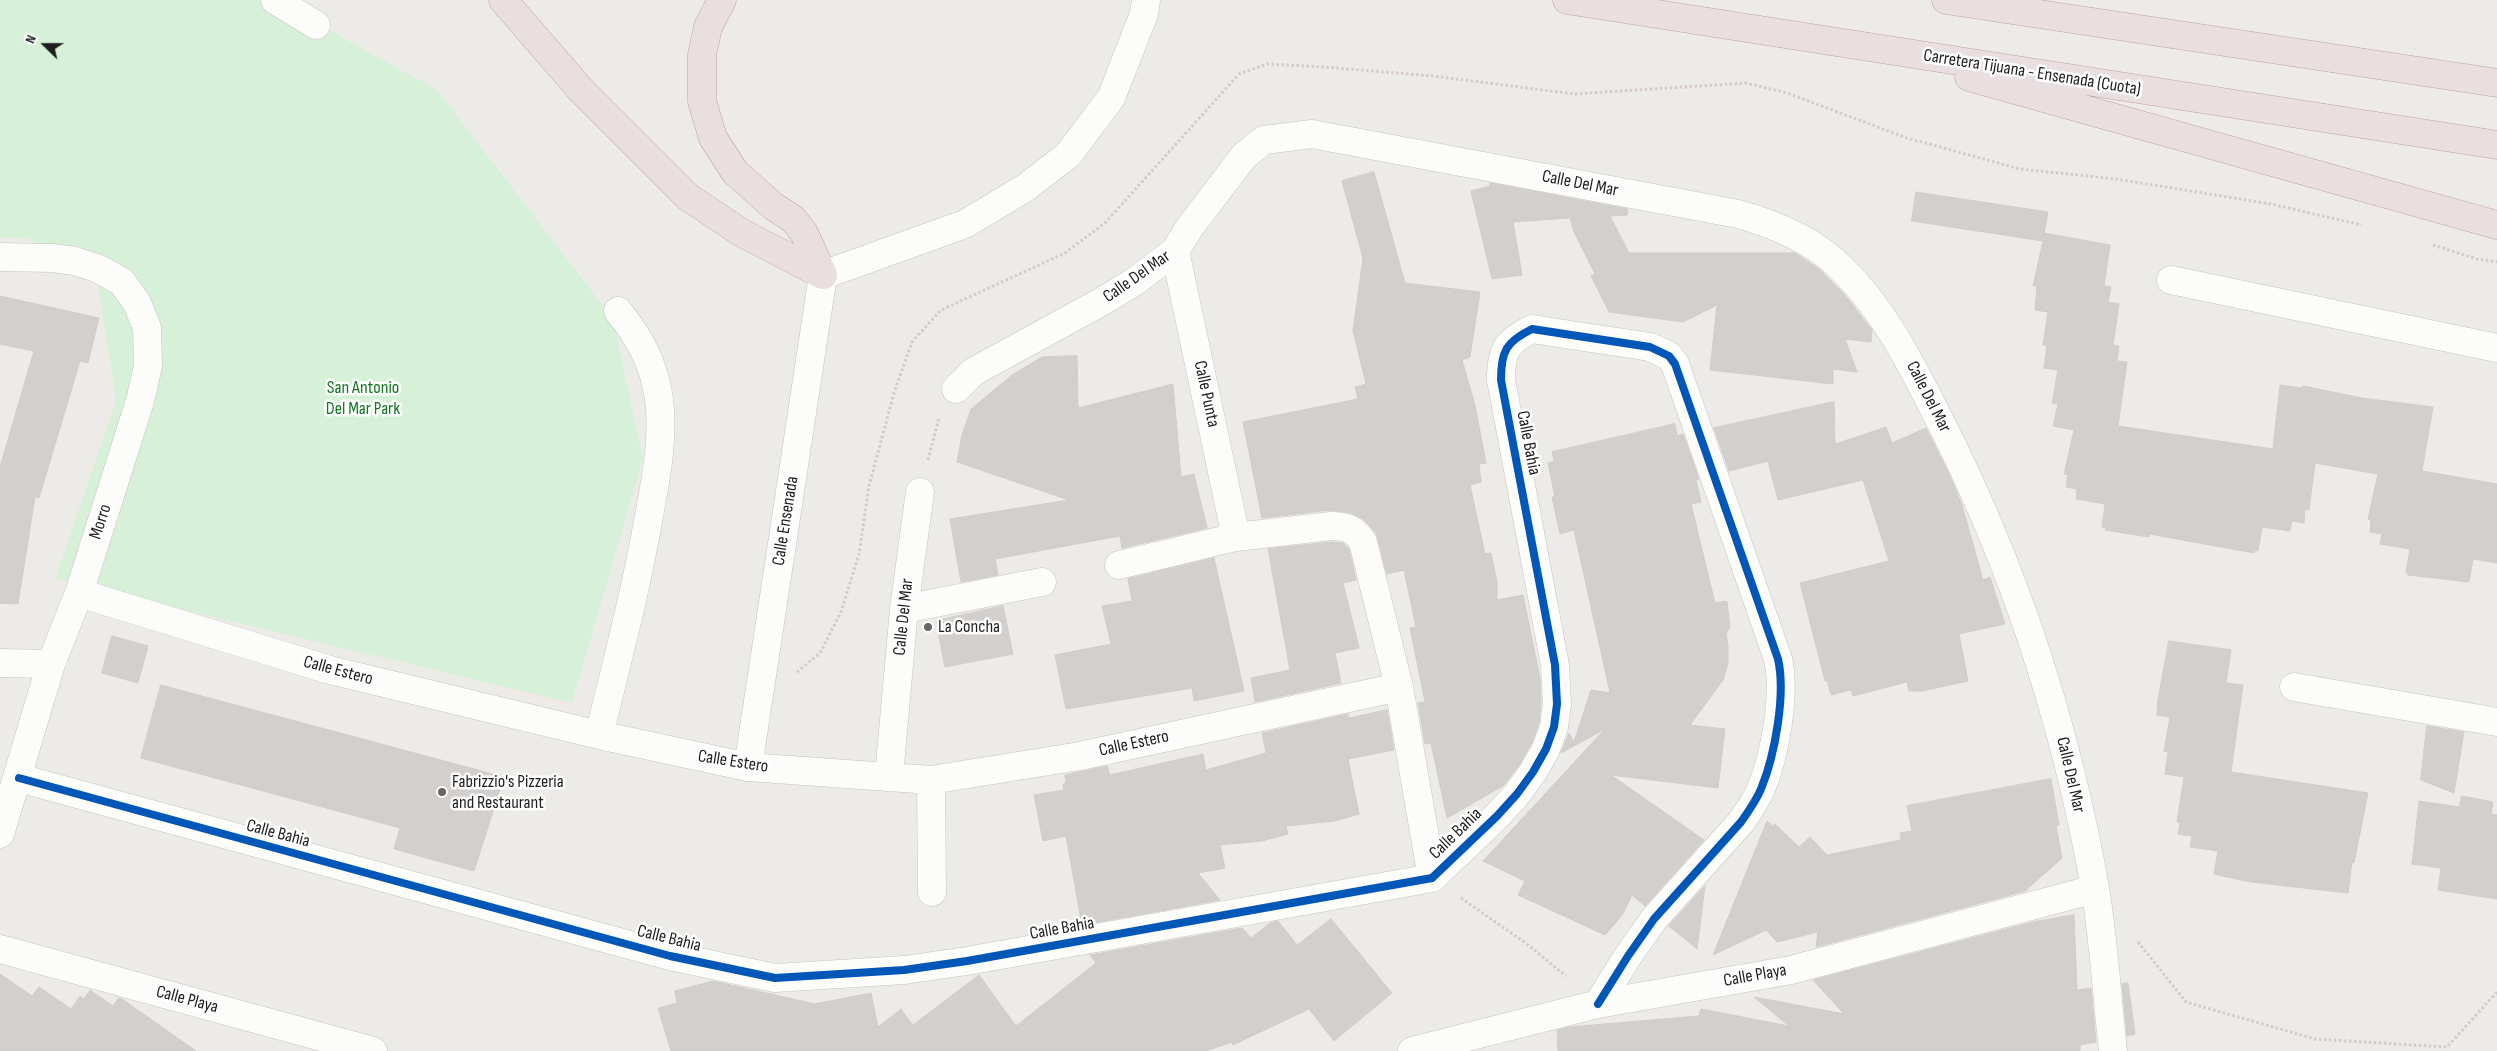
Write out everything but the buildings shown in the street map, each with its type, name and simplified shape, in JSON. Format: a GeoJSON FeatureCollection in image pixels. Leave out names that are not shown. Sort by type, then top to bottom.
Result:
{"type":"FeatureCollection","features":[{"type":"Feature","properties":{"kind":"highway"},"geometry":{"type":"LineString","coordinates":[[503,0],[580,89],[688,197],[742,233],[823,275]]}},
{"type":"Feature","properties":{"kind":"highway"},"geometry":{"type":"LineString","coordinates":[[722,0],[708,27],[702,55],[702,101],[713,138],[735,172],[766,200],[793,219],[804,233],[823,275]]}},
{"type":"Feature","properties":{"kind":"highway","name":"Carretera Tijuana - Ensenada (Cuota)"},"geometry":{"type":"LineString","coordinates":[[1567,0],[2497,145]]}},
{"type":"Feature","properties":{"kind":"highway"},"geometry":{"type":"LineString","coordinates":[[1946,0],[2497,83]]}},
{"type":"Feature","properties":{"kind":"highway"},"geometry":{"type":"LineString","coordinates":[[1857,45],[2174,136],[2497,225]]}},
{"type":"Feature","properties":{"kind":"street"},"geometry":{"type":"LineString","coordinates":[[275,0],[316,25]]}},
{"type":"Feature","properties":{"kind":"street"},"geometry":{"type":"LineString","coordinates":[[823,275],[965,224],[1025,188],[1068,155],[1111,98],[1145,7]]}},
{"type":"Feature","properties":{"kind":"street","name":"Calle Del Mar"},"geometry":{"type":"LineString","coordinates":[[956,389],[973,372],[1101,302],[1134,282],[1175,251],[1190,226],[1244,156],[1264,140],[1312,134],[1738,214],[1766,222],[1799,238],[1839,265],[1872,301],[1897,337],[1954,448],[1997,544],[2035,649],[2067,758],[2095,889],[2113,1051]]}},
{"type":"Feature","properties":{"kind":"street","name":"Calle Punta"},"geometry":{"type":"LineString","coordinates":[[1175,251],[1236,537]]}},
{"type":"Feature","properties":{"kind":"street","name":"Morro"},"geometry":{"type":"LineString","coordinates":[[0,257],[52,258],[75,261],[99,269],[122,282],[137,303],[147,328],[148,366],[140,401],[79,593],[51,664],[19,778],[0,834]]}},
{"type":"Feature","properties":{"kind":"street","name":"Calle Ensenada"},"geometry":{"type":"LineString","coordinates":[[748,767],[823,275]]}},
{"type":"Feature","properties":{"kind":"street"},"geometry":{"type":"LineString","coordinates":[[2171,280],[2497,348]]}},
{"type":"Feature","properties":{"kind":"street"},"geometry":{"type":"LineString","coordinates":[[599,735],[643,549],[659,459],[659,399],[654,374],[646,350],[636,333],[618,311]]}},
{"type":"Feature","properties":{"kind":"street","name":"Calle Bahia"},"geometry":{"type":"LineString","coordinates":[[19,778],[670,956],[775,978],[904,970],[967,961],[1432,878],[1497,816],[1528,780],[1546,749],[1554,726],[1557,704],[1556,665],[1501,380],[1502,355],[1517,336],[1532,329],[1660,350],[1669,356],[1681,374],[1778,659],[1782,692],[1766,773],[1753,804],[1741,822],[1654,920],[1628,956],[1598,1004]]}},
{"type":"Feature","properties":{"kind":"street","name":"Calle Del Mar"},"geometry":{"type":"LineString","coordinates":[[889,776],[904,609],[920,492]]}},
{"type":"Feature","properties":{"kind":"street"},"geometry":{"type":"LineString","coordinates":[[1119,565],[1236,537],[1331,526],[1344,526],[1359,535],[1363,542],[1399,687],[1432,878]]}},
{"type":"Feature","properties":{"kind":"street"},"geometry":{"type":"LineString","coordinates":[[904,609],[1042,582]]}},
{"type":"Feature","properties":{"kind":"street","name":"Calle Estero"},"geometry":{"type":"LineString","coordinates":[[79,593],[330,670],[599,735],[748,767],[930,780],[1080,756],[1399,687]]}},
{"type":"Feature","properties":{"kind":"street"},"geometry":{"type":"LineString","coordinates":[[0,663],[51,664]]}},
{"type":"Feature","properties":{"kind":"street"},"geometry":{"type":"LineString","coordinates":[[2294,688],[2497,722]]}},
{"type":"Feature","properties":{"kind":"street"},"geometry":{"type":"LineString","coordinates":[[930,780],[932,892]]}},
{"type":"Feature","properties":{"kind":"street","name":"Calle Playa"},"geometry":{"type":"LineString","coordinates":[[1412,1051],[1598,1004],[1791,970],[2095,889]]}},
{"type":"Feature","properties":{"kind":"street","name":"Calle Playa"},"geometry":{"type":"LineString","coordinates":[[0,949],[373,1051]]}},
{"type":"Feature","properties":{"kind":"path"},"geometry":{"type":"LineString","coordinates":[[763,671],[799,672],[820,653],[841,612],[858,554],[869,486],[894,393],[912,342],[941,310],[1065,253],[1105,223],[1239,74],[1267,64],[1324,66],[1433,76],[1574,94],[1746,83],[1788,93],[1907,138],[2020,169],[2116,180],[2262,202],[2367,227]]}},
{"type":"Feature","properties":{"kind":"path"},"geometry":{"type":"LineString","coordinates":[[2431,244],[2469,257],[2497,262]]}},
{"type":"Feature","properties":{"kind":"path"},"geometry":{"type":"LineString","coordinates":[[920,492],[937,424],[956,389]]}},
{"type":"Feature","properties":{"kind":"path"},"geometry":{"type":"LineString","coordinates":[[1432,878],[1527,944],[1598,1004]]}},
{"type":"Feature","properties":{"kind":"path"},"geometry":{"type":"LineString","coordinates":[[2132,934],[2186,1002],[2315,1039],[2447,1047],[2497,992]]}},
{"type":"Feature","properties":{"kind":"green space","name":"San Antonio Del Mar Park"},"geometry":{"type":"Polygon","coordinates":[[[0,0],[284,0],[343,38],[437,90],[613,319],[643,459],[572,703],[55,579],[116,401],[95,267],[26,238],[0,238],[0,0]]]}},
{"type":"Feature","properties":{"kind":"cycle path"},"geometry":{"type":"LineString","coordinates":[[19,778],[670,956],[775,978],[904,970],[967,961],[1432,878],[1497,816],[1517,794],[1533,772],[1546,749],[1554,727],[1557,704],[1555,665],[1501,380],[1502,362],[1507,348],[1516,338],[1532,329],[1650,347],[1669,356],[1675,364],[1778,659],[1780,673],[1780,707],[1775,742],[1766,775],[1757,798],[1741,822],[1654,919],[1598,1004]]}},
{"type":"Feature","properties":{"kind":"place","name":"La Concha"},"geometry":{"type":"Point","coordinates":[928,627]}},
{"type":"Feature","properties":{"kind":"place","name":"Fabrizzio's Pizzeria and Restaurant"},"geometry":{"type":"Point","coordinates":[442,792]}}]}
